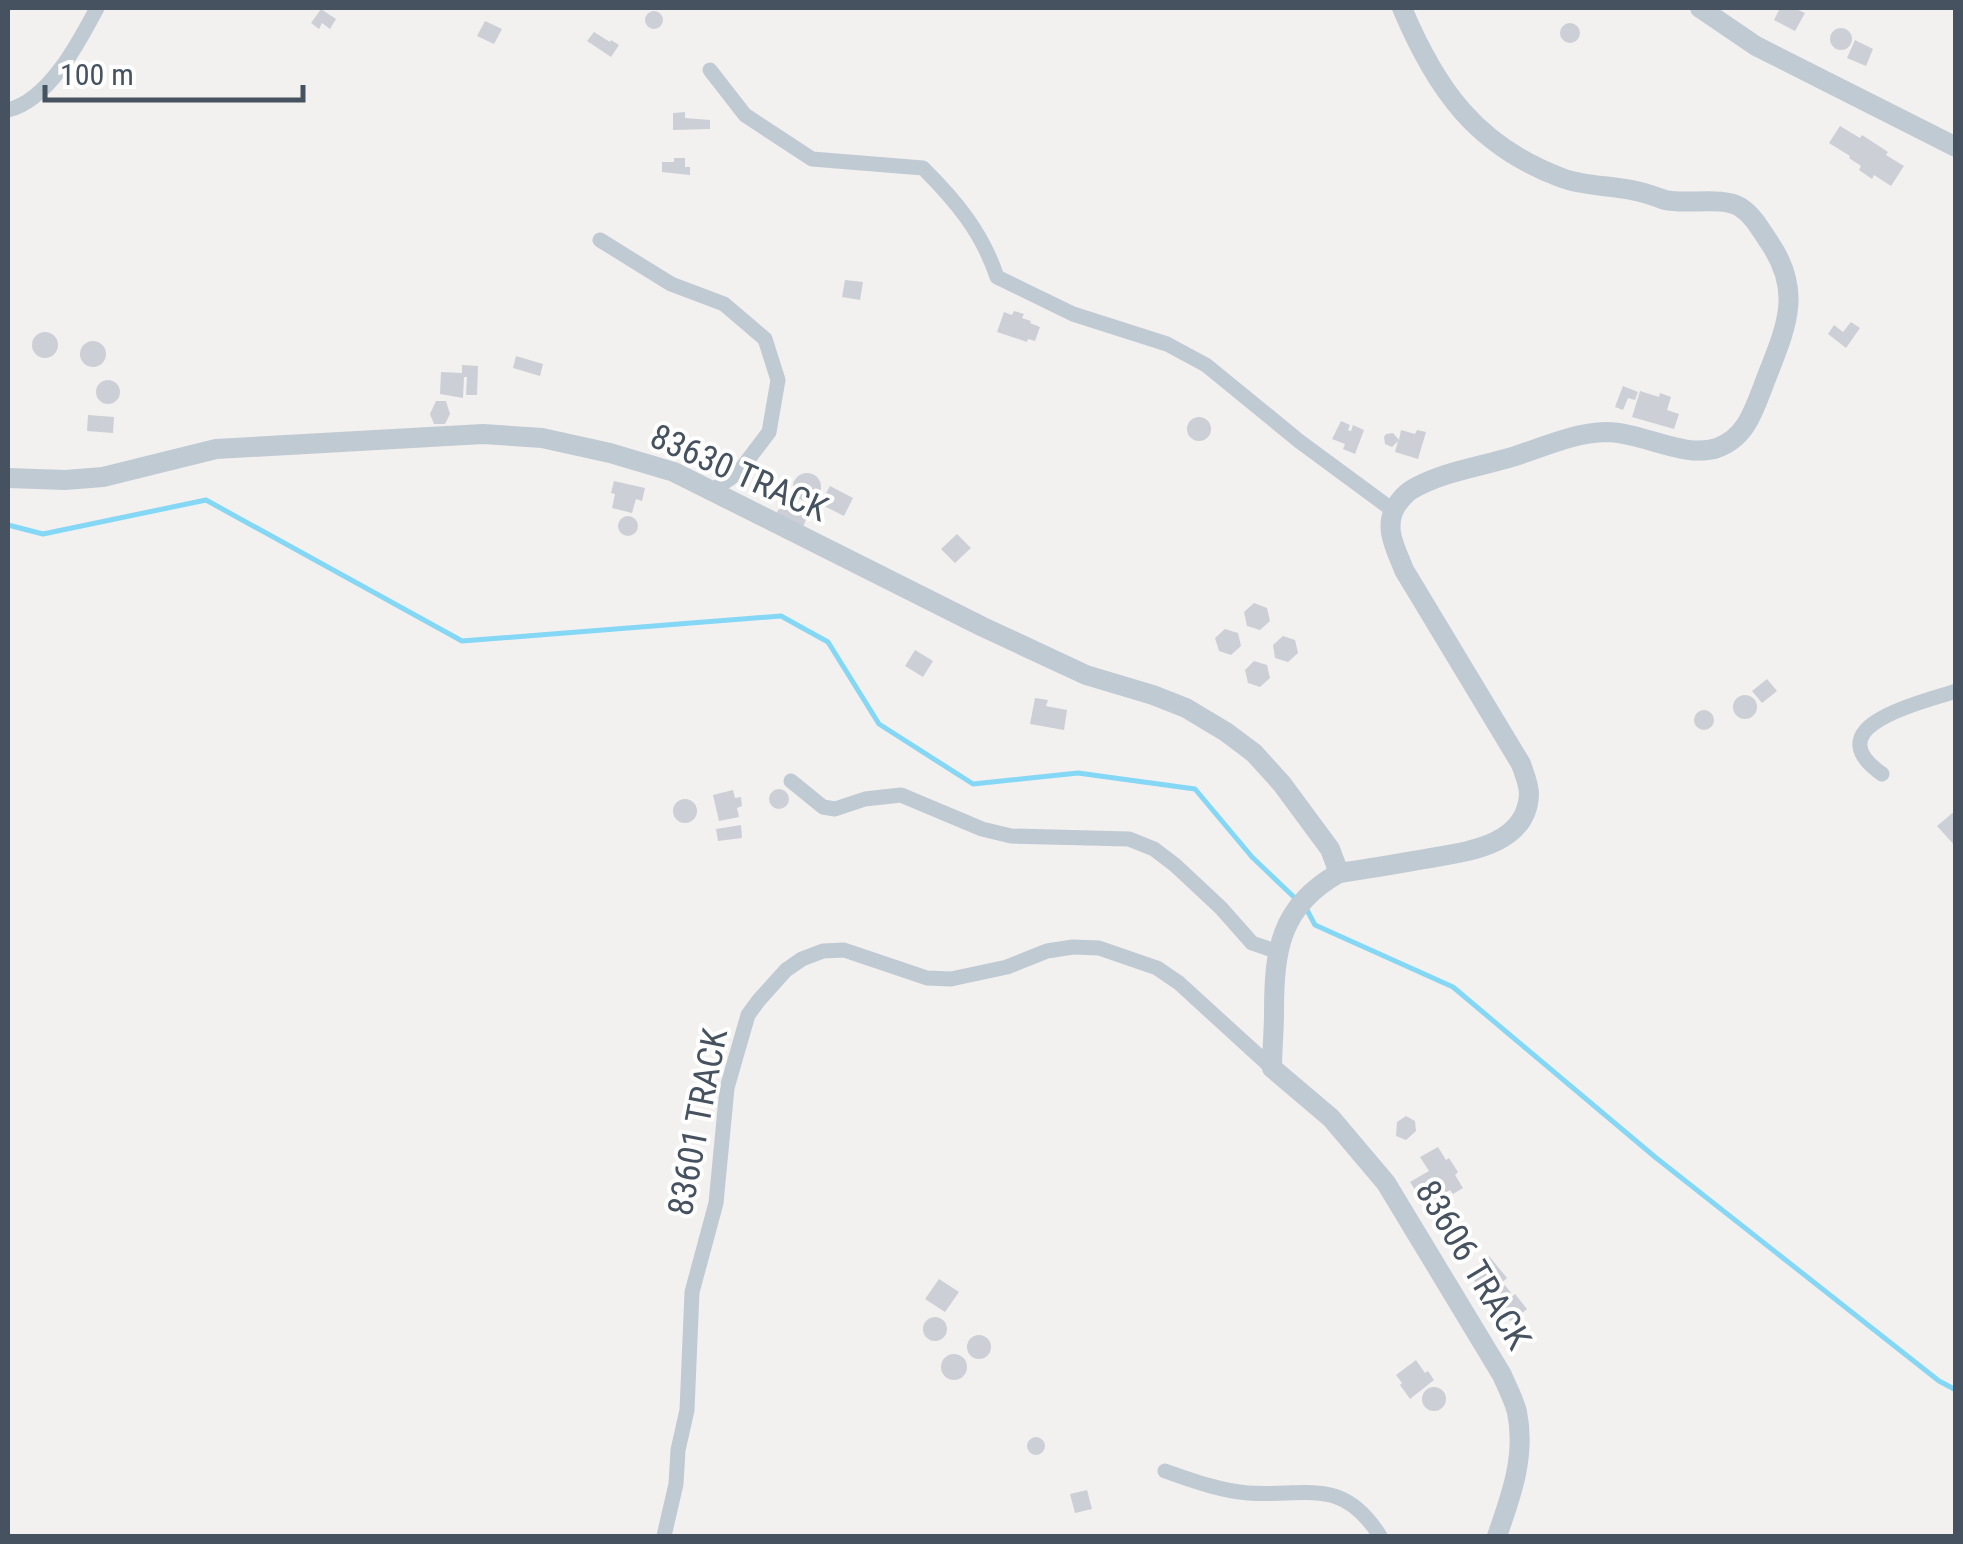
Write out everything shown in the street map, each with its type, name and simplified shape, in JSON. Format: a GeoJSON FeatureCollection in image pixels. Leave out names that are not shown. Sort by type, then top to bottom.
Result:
{"type":"FeatureCollection","features":[{"type":"Feature","properties":{"kind":"street"},"geometry":{"type":"LineString","coordinates":[[8,110],[38,93],[70,57],[97,8]]}},
{"type":"Feature","properties":{"kind":"street"},"geometry":{"type":"LineString","coordinates":[[1272,1068],[1278,952],[1286,925],[1301,901],[1319,884],[1339,873],[1479,850],[1514,828],[1522,818],[1529,794],[1521,764],[1404,570],[1390,536],[1394,510],[1409,491],[1431,481],[1563,438],[1610,432],[1700,452],[1730,442],[1742,432],[1754,410],[1788,322],[1787,277],[1755,220],[1740,207],[1720,202],[1669,201],[1634,190],[1595,186],[1563,178],[1508,151],[1467,118],[1443,88],[1402,8]]}},
{"type":"Feature","properties":{"kind":"street"},"geometry":{"type":"LineString","coordinates":[[1700,8],[1756,46],[1956,148]]}},
{"type":"Feature","properties":{"kind":"street"},"geometry":{"type":"LineString","coordinates":[[710,70],[745,116],[812,159],[922,168],[957,202],[989,254],[997,278],[1073,314],[1167,344],[1206,365],[1298,441],[1394,510]]}},
{"type":"Feature","properties":{"kind":"street"},"geometry":{"type":"LineString","coordinates":[[600,240],[671,284],[724,304],[765,338],[778,380],[769,432],[738,473],[713,490]]}},
{"type":"Feature","properties":{"kind":"street","name":"83630 TRACK"},"geometry":{"type":"LineString","coordinates":[[8,478],[102,477],[216,449],[483,434],[542,438],[610,453],[674,472],[713,490],[1086,675],[1186,708],[1254,753],[1330,849],[1339,873]]}},
{"type":"Feature","properties":{"kind":"street"},"geometry":{"type":"LineString","coordinates":[[1882,774],[1865,762],[1860,750],[1860,739],[1871,724],[1956,691]]}},
{"type":"Feature","properties":{"kind":"street"},"geometry":{"type":"LineString","coordinates":[[791,780],[823,807],[835,809],[865,799],[902,795],[982,829],[1011,836],[1129,838],[1154,848],[1175,865],[1252,943],[1278,952]]}},
{"type":"Feature","properties":{"kind":"street","name":"83601 TRACK"},"geometry":{"type":"LineString","coordinates":[[664,1536],[687,1410],[692,1292],[716,1203],[728,1088],[748,1016],[786,970],[802,959],[844,950],[927,978],[952,979],[1006,967],[1047,952],[1098,948],[1157,968],[1272,1068]]}},
{"type":"Feature","properties":{"kind":"street","name":"83606 TRACK"},"geometry":{"type":"LineString","coordinates":[[1272,1068],[1331,1118],[1386,1183],[1502,1376],[1516,1409],[1521,1442],[1513,1490],[1498,1536]]}},
{"type":"Feature","properties":{"kind":"street"},"geometry":{"type":"LineString","coordinates":[[1165,1470],[1246,1493],[1306,1491],[1334,1495],[1364,1514],[1380,1536]]}},
{"type":"Feature","properties":{"kind":"building"},"geometry":{"type":"Polygon","coordinates":[[[1780,8],[1805,13],[1795,31],[1774,20],[1780,8]]]}},
{"type":"Feature","properties":{"kind":"building"},"geometry":{"type":"Polygon","coordinates":[[[321,9],[336,19],[330,29],[322,23],[319,29],[311,23],[321,9]]]}},
{"type":"Feature","properties":{"kind":"building"},"geometry":{"type":"Polygon","coordinates":[[[654,11],[661,13],[661,27],[654,29],[647,27],[645,20],[647,13],[654,11]]]}},
{"type":"Feature","properties":{"kind":"building"},"geometry":{"type":"Polygon","coordinates":[[[485,21],[502,29],[494,44],[477,36],[485,21]]]}},
{"type":"Feature","properties":{"kind":"building"},"geometry":{"type":"Polygon","coordinates":[[[1570,23],[1580,33],[1570,43],[1560,33],[1570,23]]]}},
{"type":"Feature","properties":{"kind":"building"},"geometry":{"type":"Polygon","coordinates":[[[1841,28],[1849,31],[1849,47],[1841,50],[1833,47],[1830,39],[1833,31],[1841,28]]]}},
{"type":"Feature","properties":{"kind":"building"},"geometry":{"type":"Polygon","coordinates":[[[594,32],[619,45],[611,57],[587,41],[594,32]]]}},
{"type":"Feature","properties":{"kind":"building"},"geometry":{"type":"Polygon","coordinates":[[[1855,40],[1873,49],[1866,66],[1847,58],[1855,40]]]}},
{"type":"Feature","properties":{"kind":"building"},"geometry":{"type":"Polygon","coordinates":[[[685,112],[685,118],[710,120],[710,129],[673,130],[673,113],[685,112]]]}},
{"type":"Feature","properties":{"kind":"building"},"geometry":{"type":"Polygon","coordinates":[[[1840,126],[1860,138],[1862,135],[1904,166],[1891,186],[1859,170],[1861,166],[1850,156],[1829,143],[1840,126]]]}},
{"type":"Feature","properties":{"kind":"building"},"geometry":{"type":"Polygon","coordinates":[[[674,158],[685,158],[690,175],[662,172],[662,162],[674,162],[674,158]]]}},
{"type":"Feature","properties":{"kind":"building"},"geometry":{"type":"Polygon","coordinates":[[[845,280],[863,282],[860,300],[842,297],[845,280]]]}},
{"type":"Feature","properties":{"kind":"building"},"geometry":{"type":"Polygon","coordinates":[[[1014,311],[1040,327],[1035,341],[997,332],[1004,312],[1012,315],[1014,311]]]}},
{"type":"Feature","properties":{"kind":"building"},"geometry":{"type":"Polygon","coordinates":[[[1851,322],[1860,328],[1846,348],[1828,334],[1834,325],[1843,332],[1851,322]]]}},
{"type":"Feature","properties":{"kind":"building"},"geometry":{"type":"Polygon","coordinates":[[[45,332],[54,336],[58,345],[54,354],[45,358],[36,354],[32,345],[36,336],[45,332]]]}},
{"type":"Feature","properties":{"kind":"building"},"geometry":{"type":"Polygon","coordinates":[[[93,341],[102,345],[106,354],[102,363],[93,367],[84,363],[80,354],[84,345],[93,341]]]}},
{"type":"Feature","properties":{"kind":"building"},"geometry":{"type":"Polygon","coordinates":[[[516,356],[543,364],[540,376],[513,368],[516,356]]]}},
{"type":"Feature","properties":{"kind":"building"},"geometry":{"type":"Polygon","coordinates":[[[462,365],[478,366],[477,395],[466,395],[467,377],[463,398],[440,394],[441,372],[462,373],[462,365]]]}},
{"type":"Feature","properties":{"kind":"building"},"geometry":{"type":"Polygon","coordinates":[[[108,380],[120,392],[108,404],[96,392],[108,380]]]}},
{"type":"Feature","properties":{"kind":"building"},"geometry":{"type":"Polygon","coordinates":[[[1623,386],[1638,392],[1635,400],[1628,398],[1623,410],[1615,407],[1623,386]]]}},
{"type":"Feature","properties":{"kind":"building"},"geometry":{"type":"Polygon","coordinates":[[[1640,391],[1671,397],[1667,410],[1679,414],[1674,429],[1632,417],[1640,391]]]}},
{"type":"Feature","properties":{"kind":"building"},"geometry":{"type":"Polygon","coordinates":[[[436,401],[446,401],[450,414],[445,424],[434,424],[430,414],[436,401]]]}},
{"type":"Feature","properties":{"kind":"building"},"geometry":{"type":"Polygon","coordinates":[[[88,415],[114,417],[113,433],[87,431],[88,415]]]}},
{"type":"Feature","properties":{"kind":"building"},"geometry":{"type":"Polygon","coordinates":[[[1199,417],[1211,429],[1199,441],[1187,429],[1199,417]]]}},
{"type":"Feature","properties":{"kind":"building"},"geometry":{"type":"Polygon","coordinates":[[[1341,421],[1350,425],[1348,430],[1353,425],[1364,430],[1355,454],[1332,439],[1341,421]]]}},
{"type":"Feature","properties":{"kind":"building"},"geometry":{"type":"Polygon","coordinates":[[[1401,430],[1426,432],[1418,459],[1395,452],[1398,441],[1392,447],[1385,444],[1386,434],[1393,433],[1399,440],[1401,430]]]}},
{"type":"Feature","properties":{"kind":"building"},"geometry":{"type":"Polygon","coordinates":[[[807,473],[817,477],[821,487],[817,497],[807,501],[797,497],[793,487],[797,477],[807,473]]]}},
{"type":"Feature","properties":{"kind":"building"},"geometry":{"type":"Polygon","coordinates":[[[614,481],[645,488],[642,501],[636,499],[632,513],[612,508],[614,481]]]}},
{"type":"Feature","properties":{"kind":"building"},"geometry":{"type":"Polygon","coordinates":[[[830,486],[853,498],[844,516],[820,504],[830,486]]]}},
{"type":"Feature","properties":{"kind":"building"},"geometry":{"type":"Polygon","coordinates":[[[786,506],[807,517],[802,530],[776,515],[786,506]]]}},
{"type":"Feature","properties":{"kind":"building"},"geometry":{"type":"Polygon","coordinates":[[[624,516],[632,516],[638,526],[632,536],[624,536],[618,530],[618,522],[624,516]]]}},
{"type":"Feature","properties":{"kind":"building"},"geometry":{"type":"Polygon","coordinates":[[[957,534],[971,548],[955,563],[941,549],[957,534]]]}},
{"type":"Feature","properties":{"kind":"building"},"geometry":{"type":"Polygon","coordinates":[[[1254,603],[1267,608],[1270,621],[1260,630],[1247,626],[1244,612],[1254,603]]]}},
{"type":"Feature","properties":{"kind":"building"},"geometry":{"type":"Polygon","coordinates":[[[1225,629],[1238,633],[1241,646],[1231,655],[1219,651],[1215,638],[1225,629]]]}},
{"type":"Feature","properties":{"kind":"building"},"geometry":{"type":"Polygon","coordinates":[[[1283,636],[1295,640],[1298,653],[1288,662],[1275,658],[1273,645],[1283,636]]]}},
{"type":"Feature","properties":{"kind":"building"},"geometry":{"type":"Polygon","coordinates":[[[915,650],[933,661],[923,677],[905,666],[915,650]]]}},
{"type":"Feature","properties":{"kind":"building"},"geometry":{"type":"Polygon","coordinates":[[[1254,661],[1267,665],[1270,678],[1260,687],[1248,683],[1245,670],[1254,661]]]}},
{"type":"Feature","properties":{"kind":"building"},"geometry":{"type":"Polygon","coordinates":[[[1767,679],[1777,691],[1762,703],[1752,691],[1767,679]]]}},
{"type":"Feature","properties":{"kind":"building"},"geometry":{"type":"Polygon","coordinates":[[[1745,695],[1757,707],[1745,719],[1733,707],[1745,695]]]}},
{"type":"Feature","properties":{"kind":"building"},"geometry":{"type":"Polygon","coordinates":[[[1035,698],[1048,700],[1046,706],[1067,710],[1064,730],[1030,724],[1035,698]]]}},
{"type":"Feature","properties":{"kind":"building"},"geometry":{"type":"Polygon","coordinates":[[[1704,710],[1714,720],[1704,730],[1694,720],[1704,710]]]}},
{"type":"Feature","properties":{"kind":"building"},"geometry":{"type":"Polygon","coordinates":[[[779,789],[789,799],[779,809],[769,799],[779,789]]]}},
{"type":"Feature","properties":{"kind":"building"},"geometry":{"type":"Polygon","coordinates":[[[733,790],[735,798],[741,797],[739,817],[719,821],[713,795],[733,790]]]}},
{"type":"Feature","properties":{"kind":"building"},"geometry":{"type":"Polygon","coordinates":[[[685,799],[697,811],[685,823],[673,811],[685,799]]]}},
{"type":"Feature","properties":{"kind":"building"},"geometry":{"type":"Polygon","coordinates":[[[1956,810],[1956,847],[1937,826],[1956,810]]]}},
{"type":"Feature","properties":{"kind":"building"},"geometry":{"type":"Polygon","coordinates":[[[741,825],[742,838],[718,841],[716,829],[741,825]]]}},
{"type":"Feature","properties":{"kind":"building"},"geometry":{"type":"Polygon","coordinates":[[[1406,1116],[1415,1121],[1416,1131],[1406,1140],[1396,1136],[1397,1122],[1406,1116]]]}},
{"type":"Feature","properties":{"kind":"building"},"geometry":{"type":"Polygon","coordinates":[[[1438,1147],[1458,1172],[1455,1175],[1463,1188],[1430,1199],[1426,1191],[1419,1196],[1410,1182],[1429,1171],[1420,1157],[1438,1147]]]}},
{"type":"Feature","properties":{"kind":"building"},"geometry":{"type":"Polygon","coordinates":[[[1489,1256],[1507,1278],[1497,1287],[1499,1290],[1505,1285],[1511,1293],[1506,1298],[1515,1294],[1527,1309],[1511,1322],[1501,1309],[1495,1313],[1472,1277],[1477,1273],[1473,1269],[1489,1256]]]}},
{"type":"Feature","properties":{"kind":"building"},"geometry":{"type":"Polygon","coordinates":[[[939,1279],[959,1292],[945,1312],[925,1299],[939,1279]]]}},
{"type":"Feature","properties":{"kind":"building"},"geometry":{"type":"Polygon","coordinates":[[[935,1317],[944,1320],[944,1338],[935,1341],[926,1338],[923,1329],[926,1320],[935,1317]]]}},
{"type":"Feature","properties":{"kind":"building"},"geometry":{"type":"Polygon","coordinates":[[[979,1335],[991,1347],[979,1359],[967,1347],[979,1335]]]}},
{"type":"Feature","properties":{"kind":"building"},"geometry":{"type":"Polygon","coordinates":[[[954,1354],[963,1358],[967,1367],[963,1376],[954,1380],[945,1376],[941,1367],[945,1358],[954,1354]]]}},
{"type":"Feature","properties":{"kind":"building"},"geometry":{"type":"Polygon","coordinates":[[[1416,1360],[1434,1380],[1410,1399],[1396,1375],[1416,1360]]]}},
{"type":"Feature","properties":{"kind":"building"},"geometry":{"type":"Polygon","coordinates":[[[1434,1387],[1446,1399],[1434,1411],[1422,1399],[1434,1387]]]}},
{"type":"Feature","properties":{"kind":"building"},"geometry":{"type":"Polygon","coordinates":[[[1036,1437],[1043,1439],[1043,1453],[1036,1455],[1029,1453],[1027,1446],[1029,1439],[1036,1437]]]}},
{"type":"Feature","properties":{"kind":"building"},"geometry":{"type":"Polygon","coordinates":[[[1087,1490],[1092,1509],[1075,1513],[1070,1494],[1087,1490]]]}},
{"type":"Feature","properties":{"kind":"waterway"},"geometry":{"type":"LineString","coordinates":[[8,525],[43,534],[206,500],[462,641],[781,616],[828,642],[879,724],[973,784],[1078,773],[1195,789],[1252,857],[1297,900]]}},
{"type":"Feature","properties":{"kind":"waterway"},"geometry":{"type":"LineString","coordinates":[[1307,910],[1315,925],[1453,987],[1655,1157],[1939,1381],[1956,1390]]}}]}
